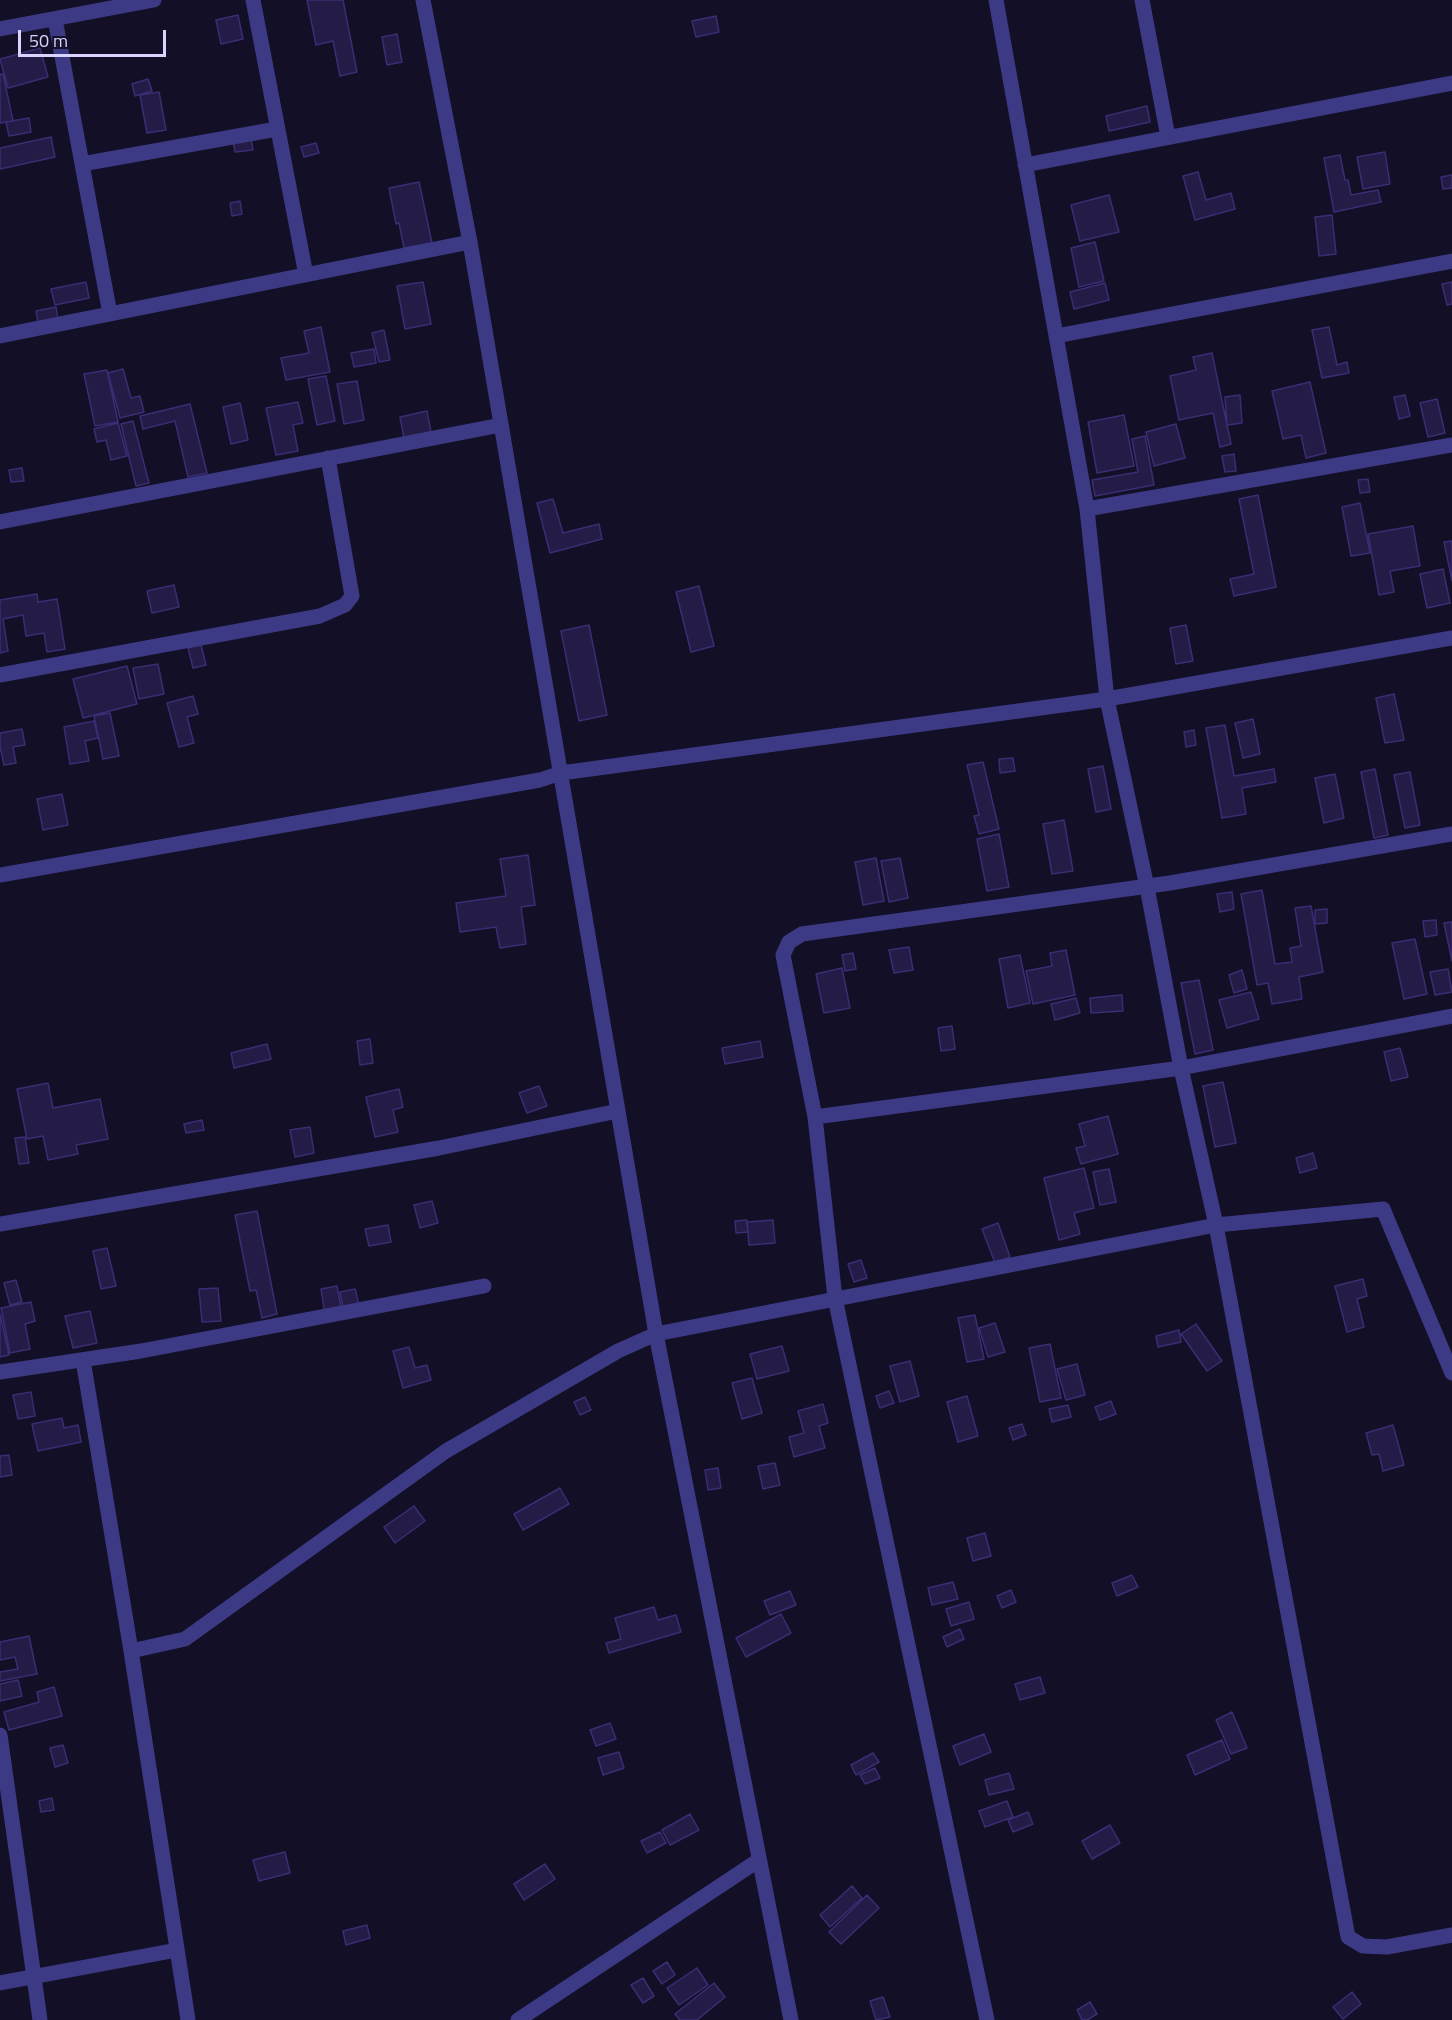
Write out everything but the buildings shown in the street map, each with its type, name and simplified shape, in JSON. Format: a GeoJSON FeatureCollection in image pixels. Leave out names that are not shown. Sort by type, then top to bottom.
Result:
{"type":"FeatureCollection","features":[{"type":"Feature","properties":{"kind":"street"},"geometry":{"type":"LineString","coordinates":[[0,29],[154,0]]}},
{"type":"Feature","properties":{"kind":"street"},"geometry":{"type":"LineString","coordinates":[[253,0],[306,275]]}},
{"type":"Feature","properties":{"kind":"street"},"geometry":{"type":"LineString","coordinates":[[423,0],[470,242],[656,1334],[791,2020]]}},
{"type":"Feature","properties":{"kind":"street"},"geometry":{"type":"LineString","coordinates":[[996,0],[1087,509],[1107,699],[1147,887],[1181,1068],[1216,1225],[1348,1937],[1363,1946],[1387,1947],[1452,1935]]}},
{"type":"Feature","properties":{"kind":"street"},"geometry":{"type":"LineString","coordinates":[[1142,0],[1168,137]]}},
{"type":"Feature","properties":{"kind":"street"},"geometry":{"type":"LineString","coordinates":[[55,19],[110,314]]}},
{"type":"Feature","properties":{"kind":"street"},"geometry":{"type":"LineString","coordinates":[[1025,165],[1452,82]]}},
{"type":"Feature","properties":{"kind":"street"},"geometry":{"type":"LineString","coordinates":[[82,164],[277,129]]}},
{"type":"Feature","properties":{"kind":"street"},"geometry":{"type":"LineString","coordinates":[[0,336],[470,242]]}},
{"type":"Feature","properties":{"kind":"street"},"geometry":{"type":"LineString","coordinates":[[1056,336],[1452,261]]}},
{"type":"Feature","properties":{"kind":"street"},"geometry":{"type":"LineString","coordinates":[[0,522],[501,425]]}},
{"type":"Feature","properties":{"kind":"street"},"geometry":{"type":"LineString","coordinates":[[1087,509],[1452,445]]}},
{"type":"Feature","properties":{"kind":"street"},"geometry":{"type":"LineString","coordinates":[[0,675],[320,616],[345,605],[352,596],[328,458]]}},
{"type":"Feature","properties":{"kind":"street"},"geometry":{"type":"LineString","coordinates":[[0,875],[540,780],[561,773],[1107,699],[1452,638]]}},
{"type":"Feature","properties":{"kind":"street"},"geometry":{"type":"LineString","coordinates":[[987,2020],[835,1298],[815,1118],[783,956],[789,942],[802,934],[1147,887],[1452,834]]}},
{"type":"Feature","properties":{"kind":"street"},"geometry":{"type":"LineString","coordinates":[[815,1118],[1181,1068],[1452,1016]]}},
{"type":"Feature","properties":{"kind":"street"},"geometry":{"type":"LineString","coordinates":[[0,1224],[439,1148],[618,1111]]}},
{"type":"Feature","properties":{"kind":"street"},"geometry":{"type":"LineString","coordinates":[[131,1651],[185,1639],[446,1451],[618,1352],[656,1334],[1216,1225],[1383,1209],[1452,1373]]}},
{"type":"Feature","properties":{"kind":"street"},"geometry":{"type":"LineString","coordinates":[[0,1372],[152,1349],[483,1286]]}},
{"type":"Feature","properties":{"kind":"street"},"geometry":{"type":"LineString","coordinates":[[83,1360],[188,2020]]}},
{"type":"Feature","properties":{"kind":"street"},"geometry":{"type":"LineString","coordinates":[[0,1735],[6,1828],[40,2020]]}},
{"type":"Feature","properties":{"kind":"street"},"geometry":{"type":"LineString","coordinates":[[518,2020],[759,1860]]}},
{"type":"Feature","properties":{"kind":"street"},"geometry":{"type":"LineString","coordinates":[[0,1983],[177,1950]]}}]}
